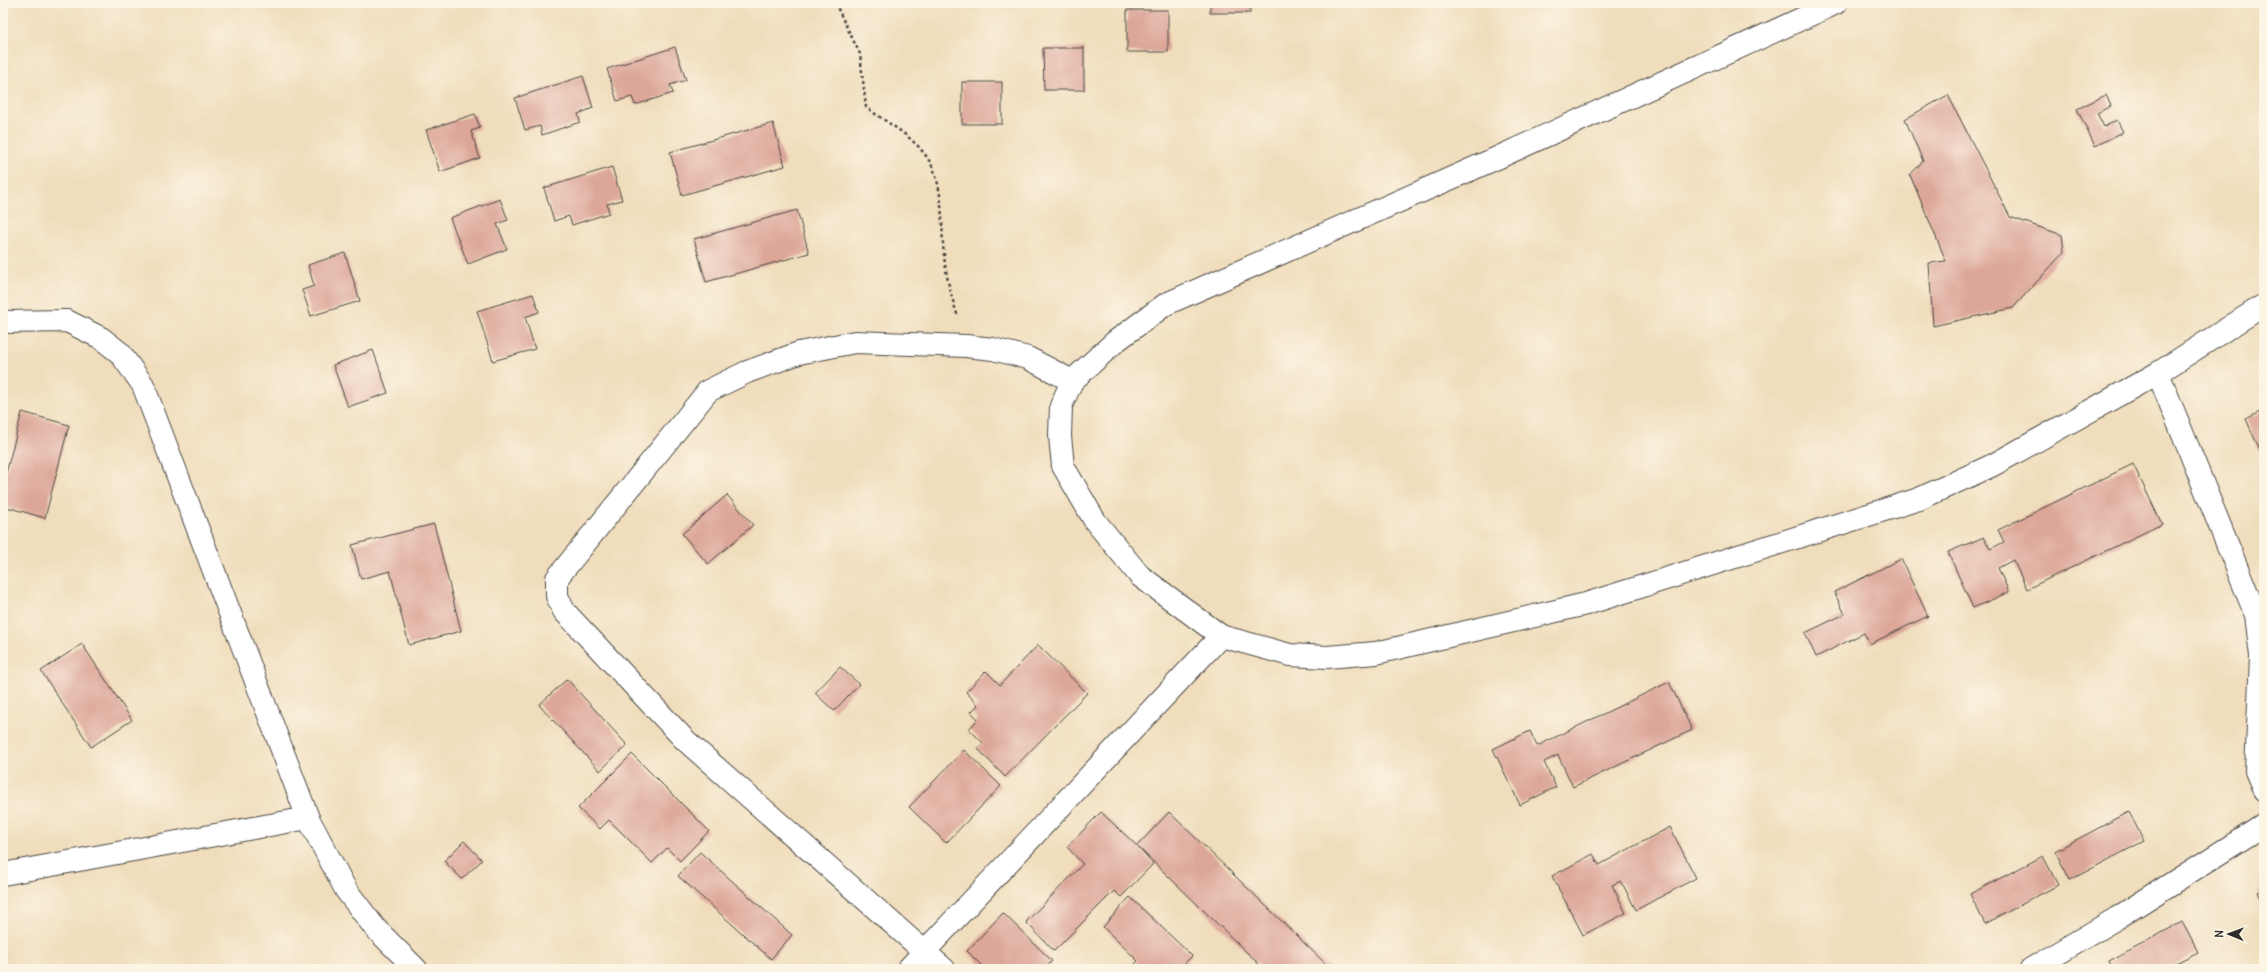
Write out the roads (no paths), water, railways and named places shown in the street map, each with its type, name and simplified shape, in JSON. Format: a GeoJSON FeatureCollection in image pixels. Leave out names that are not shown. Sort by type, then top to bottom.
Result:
{"type":"FeatureCollection","features":[{"type":"Feature","properties":{"kind":"street"},"geometry":{"type":"LineString","coordinates":[[1836,3],[1533,142],[1166,304],[1116,341],[1072,381],[1062,406],[1060,436],[1063,466],[1095,521],[1140,576],[1221,636],[1290,655],[1327,657],[1376,653],[1586,604],[1919,499],[1993,465],[2158,373],[2264,305]]}},
{"type":"Feature","properties":{"kind":"street"},"geometry":{"type":"LineString","coordinates":[[3,322],[67,321],[101,338],[120,353],[144,385],[308,818],[346,890],[375,928],[416,969]]}},
{"type":"Feature","properties":{"kind":"street"},"geometry":{"type":"LineString","coordinates":[[944,969],[685,740],[564,611],[557,596],[557,578],[708,391],[747,372],[799,353],[855,342],[966,346],[993,350],[1028,358],[1072,381]]}},
{"type":"Feature","properties":{"kind":"street"},"geometry":{"type":"LineString","coordinates":[[2158,373],[2256,615],[2261,656],[2256,771],[2264,790]]}},
{"type":"Feature","properties":{"kind":"street"},"geometry":{"type":"LineString","coordinates":[[908,969],[926,952],[1221,636]]}},
{"type":"Feature","properties":{"kind":"street"},"geometry":{"type":"LineString","coordinates":[[3,874],[308,818]]}},
{"type":"Feature","properties":{"kind":"street"},"geometry":{"type":"LineString","coordinates":[[2031,969],[2117,918],[2264,826]]}}]}
